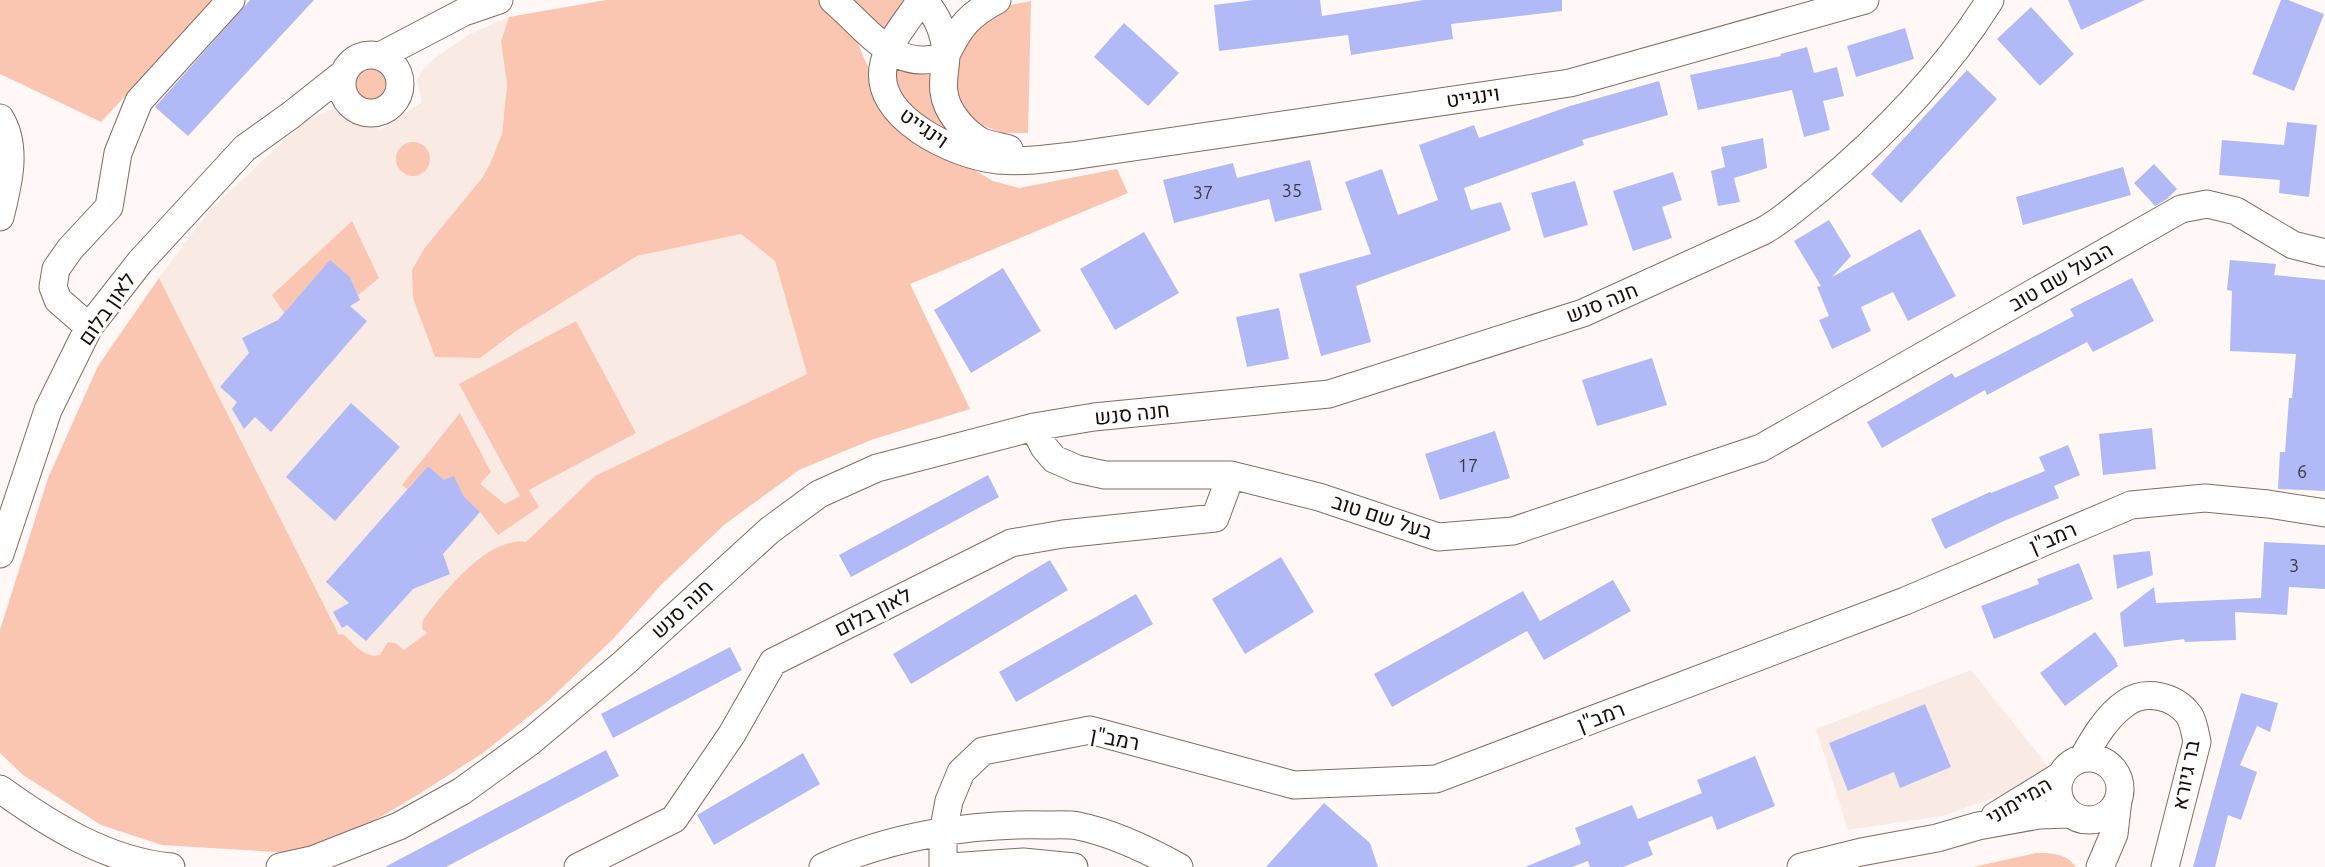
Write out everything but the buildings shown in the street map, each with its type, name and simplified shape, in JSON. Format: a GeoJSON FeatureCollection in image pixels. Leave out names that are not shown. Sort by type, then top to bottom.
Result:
{"type":"FeatureCollection","features":[{"type":"Feature","properties":{"kind":"street"},"geometry":{"type":"LineString","coordinates":[[89,327],[58,300],[53,287],[56,269],[70,249],[109,207],[118,153],[139,101],[231,0]]}},
{"type":"Feature","properties":{"kind":"street"},"geometry":{"type":"LineString","coordinates":[[380,56],[464,12],[499,0]]}},
{"type":"Feature","properties":{"kind":"street"},"geometry":{"type":"LineString","coordinates":[[832,0],[871,36],[889,49],[915,61],[926,61],[946,55],[965,21],[997,0]]}},
{"type":"Feature","properties":{"kind":"street"},"geometry":{"type":"LineString","coordinates":[[922,0],[937,18],[946,55]]}},
{"type":"Feature","properties":{"kind":"street","name":"וינגייט"},"geometry":{"type":"LineString","coordinates":[[922,0],[889,49],[883,65],[882,81],[887,99],[903,116],[947,146],[969,156],[1023,161],[1072,156],[1570,83],[1865,0]]}},
{"type":"Feature","properties":{"kind":"street","name":"חנה סנש"},"geometry":{"type":"LineString","coordinates":[[280,867],[312,860],[399,826],[462,791],[565,713],[624,663],[770,530],[819,494],[877,468],[1034,427],[1095,417],[1329,394],[1572,317],[1777,224],[1847,166],[1914,98],[1966,38],[1990,0]]}},
{"type":"Feature","properties":{"kind":"street"},"geometry":{"type":"LineString","coordinates":[[400,81],[394,66],[380,56],[371,55],[359,57],[351,62],[344,73],[343,90],[351,105],[367,113],[383,111],[396,100],[400,81],[422,48],[447,21]]}},
{"type":"Feature","properties":{"kind":"street","name":"וינגייט"},"geometry":{"type":"LineString","coordinates":[[946,55],[944,92],[958,121],[970,134],[984,142],[1010,149],[1072,156]]}},
{"type":"Feature","properties":{"kind":"street","name":"לאון בלום"},"geometry":{"type":"LineString","coordinates":[[0,554],[48,410],[89,327],[140,262],[245,148],[344,73]]}},
{"type":"Feature","properties":{"kind":"street","name":"לאון בלום"},"geometry":{"type":"LineString","coordinates":[[291,115],[329,106],[351,105]]}},
{"type":"Feature","properties":{"kind":"street"},"geometry":{"type":"LineString","coordinates":[[0,118],[4,124],[10,152],[6,192],[0,217]]}},
{"type":"Feature","properties":{"kind":"street","name":"הבעל שם טוב"},"geometry":{"type":"LineString","coordinates":[[1805,423],[2181,209],[2207,204],[2236,211],[2293,245],[2325,253]]}},
{"type":"Feature","properties":{"kind":"street","name":"בעל שם טוב"},"geometry":{"type":"LineString","coordinates":[[1034,427],[1044,447],[1054,459],[1077,469],[1106,475],[1231,475],[1319,497],[1438,537],[1513,531],[1761,448],[1805,423]]}},
{"type":"Feature","properties":{"kind":"street","name":"לאון בלום"},"geometry":{"type":"LineString","coordinates":[[578,867],[674,819],[732,734],[773,662],[1011,543],[1063,534],[1215,518],[1231,475]]}},
{"type":"Feature","properties":{"kind":"street","name":"רמב\"ן"},"geometry":{"type":"LineString","coordinates":[[943,867],[943,833],[949,801],[961,772],[983,751],[1090,730],[1294,785],[1436,779],[1905,601],[2131,505],[2205,498],[2268,504],[2325,513]]}},
{"type":"Feature","properties":{"kind":"street","name":"בר גיורא"},"geometry":{"type":"LineString","coordinates":[[2127,702],[2147,696],[2167,698],[2180,705],[2195,728],[2197,742],[2194,756],[2165,867]]}},
{"type":"Feature","properties":{"kind":"street"},"geometry":{"type":"LineString","coordinates":[[2083,758],[2109,719],[2127,702]]}},
{"type":"Feature","properties":{"kind":"street"},"geometry":{"type":"LineString","coordinates":[[2074,816],[2088,821],[2098,819],[2114,808],[2118,800],[2121,791],[2120,781],[2110,765],[2109,737],[2116,717],[2127,702]]}},
{"type":"Feature","properties":{"kind":"street"},"geometry":{"type":"LineString","coordinates":[[2100,867],[2097,845],[2092,835],[2062,806],[2057,786],[2060,776],[2073,761],[2093,757],[2110,765]]}},
{"type":"Feature","properties":{"kind":"street","name":"המיימוני"},"geometry":{"type":"LineString","coordinates":[[1978,826],[2060,776]]}},
{"type":"Feature","properties":{"kind":"street"},"geometry":{"type":"LineString","coordinates":[[0,789],[38,817],[82,840],[144,864],[171,867]]}},
{"type":"Feature","properties":{"kind":"street"},"geometry":{"type":"LineString","coordinates":[[2100,867],[2114,834],[2118,800]]}},
{"type":"Feature","properties":{"kind":"street"},"geometry":{"type":"LineString","coordinates":[[0,809],[38,817]]}},
{"type":"Feature","properties":{"kind":"street","name":"המיימוני"},"geometry":{"type":"LineString","coordinates":[[1801,867],[1855,859],[1978,826],[2039,815],[2074,816]]}},
{"type":"Feature","properties":{"kind":"street"},"geometry":{"type":"LineString","coordinates":[[823,867],[840,859],[895,843],[943,833],[1025,824],[1077,825],[1145,849],[1179,867]]}},
{"type":"Feature","properties":{"kind":"street","name":"המיימוני"},"geometry":{"type":"LineString","coordinates":[[1886,867],[1937,838]]}},
{"type":"Feature","properties":{"kind":"street"},"geometry":{"type":"LineString","coordinates":[[950,867],[1023,862],[1074,867]]}},
{"type":"Feature","properties":{"kind":"shaded area"},"geometry":{"type":"Polygon","coordinates":[[[0,0],[215,0],[101,122],[0,74],[0,0]]]}},
{"type":"Feature","properties":{"kind":"shaded area"},"geometry":{"type":"Polygon","coordinates":[[[606,0],[826,0],[848,20],[884,105],[937,148],[993,181],[1019,188],[1117,169],[1128,193],[910,284],[970,409],[871,440],[799,470],[724,525],[661,585],[614,638],[548,701],[483,753],[362,828],[307,854],[162,845],[101,825],[23,775],[0,753],[0,630],[48,478],[98,366],[159,278],[339,635],[343,634],[364,652],[375,656],[380,655],[388,642],[395,643],[404,650],[427,633],[422,629],[423,620],[454,582],[482,557],[497,548],[511,543],[526,542],[595,476],[807,374],[775,261],[741,234],[637,256],[516,331],[480,358],[435,357],[413,298],[412,270],[424,249],[482,178],[502,134],[507,85],[501,41],[509,17],[606,0]]]}},
{"type":"Feature","properties":{"kind":"shaded area"},"geometry":{"type":"Polygon","coordinates":[[[843,0],[912,0],[887,40],[843,0]]]}},
{"type":"Feature","properties":{"kind":"shaded area"},"geometry":{"type":"Polygon","coordinates":[[[1031,1],[1028,133],[1002,133],[980,124],[963,107],[954,84],[955,59],[987,16],[1010,5],[1031,1]]]}},
{"type":"Feature","properties":{"kind":"shaded area"},"geometry":{"type":"Polygon","coordinates":[[[509,17],[501,41],[507,85],[502,134],[482,178],[480,357],[516,331],[637,256],[741,234],[775,261],[807,374],[595,476],[469,599],[412,646],[359,675],[159,278],[209,211],[304,122],[337,107],[355,108],[367,114],[380,130],[422,102],[417,81],[423,69],[436,57],[470,34],[509,17]]]}},
{"type":"Feature","properties":{"kind":"shaded area"},"geometry":{"type":"Polygon","coordinates":[[[892,60],[939,66],[951,138],[895,94],[892,60]]]}},
{"type":"Feature","properties":{"kind":"shaded area"},"geometry":{"type":"Polygon","coordinates":[[[372,67],[384,72],[389,84],[384,96],[372,101],[360,96],[355,84],[360,72],[372,67]]]}},
{"type":"Feature","properties":{"kind":"shaded area"},"geometry":{"type":"Polygon","coordinates":[[[413,142],[425,147],[430,159],[425,171],[413,176],[401,171],[396,159],[401,147],[413,142]]]}},
{"type":"Feature","properties":{"kind":"shaded area"},"geometry":{"type":"Polygon","coordinates":[[[352,221],[379,278],[358,295],[350,277],[330,261],[284,313],[272,295],[352,221]]]}},
{"type":"Feature","properties":{"kind":"shaded area"},"geometry":{"type":"Polygon","coordinates":[[[576,321],[636,433],[529,490],[539,507],[498,535],[480,512],[428,466],[407,489],[402,485],[460,413],[491,472],[480,484],[505,504],[520,496],[459,384],[576,321]]]}},
{"type":"Feature","properties":{"kind":"shaded area"},"geometry":{"type":"Polygon","coordinates":[[[1971,670],[2052,771],[2024,787],[1942,816],[1848,830],[1816,729],[1971,670]]]}},
{"type":"Feature","properties":{"kind":"shaded area"},"geometry":{"type":"Polygon","coordinates":[[[2036,853],[2063,856],[2076,867],[1973,867],[2036,853]]]}}]}
